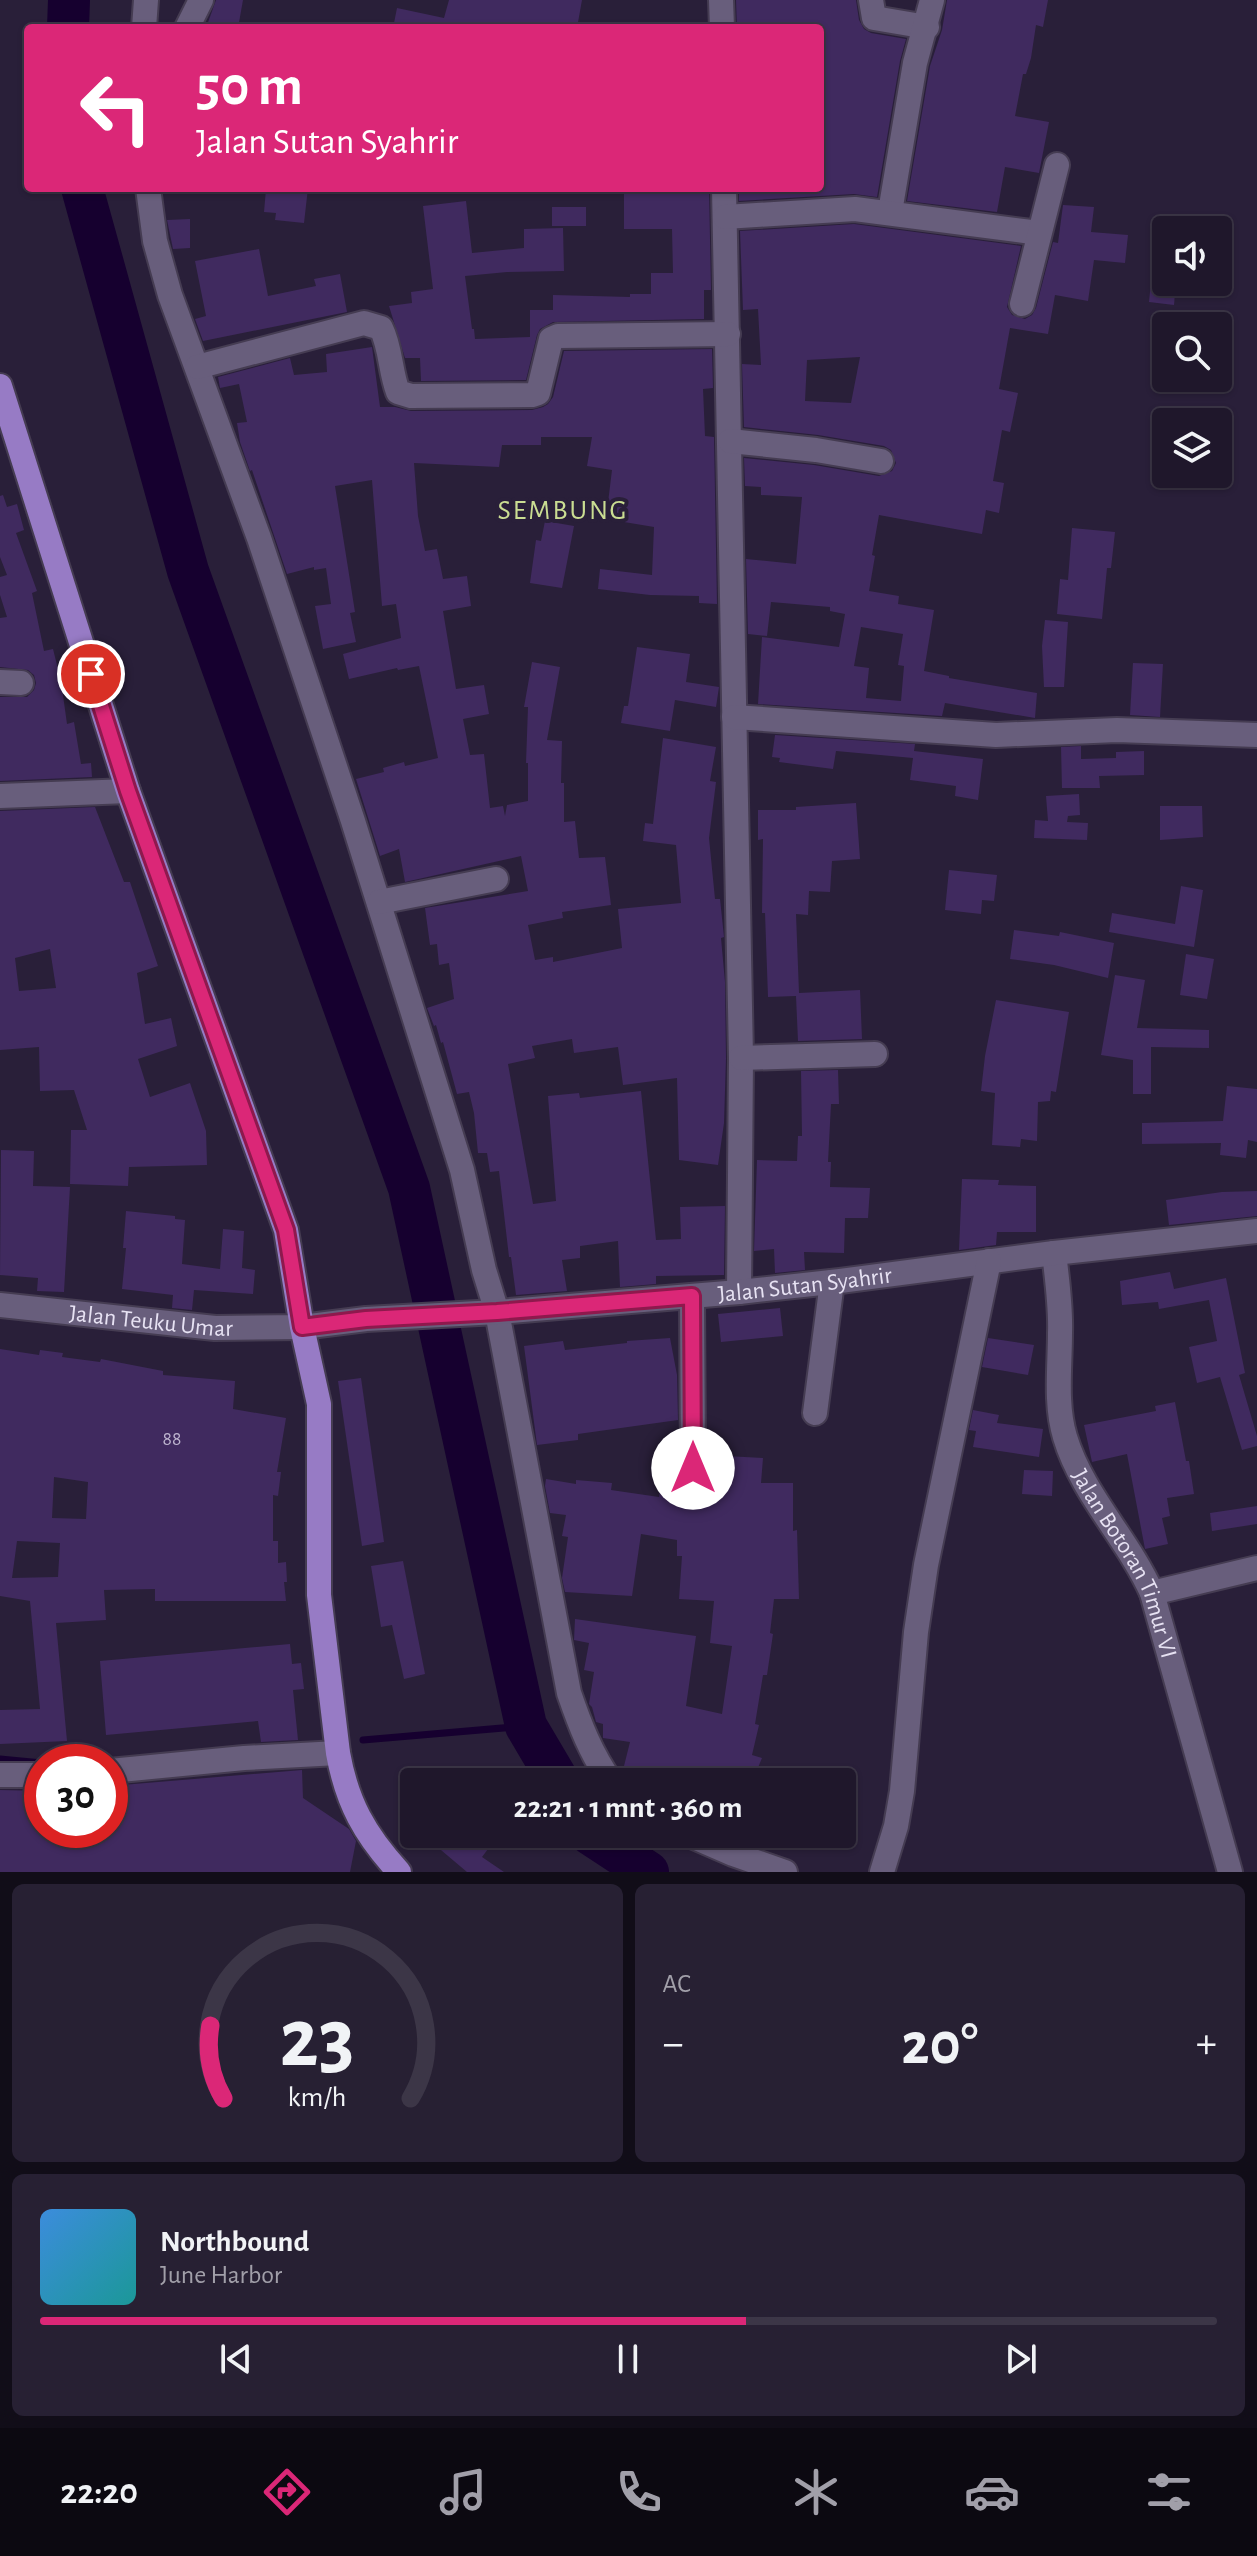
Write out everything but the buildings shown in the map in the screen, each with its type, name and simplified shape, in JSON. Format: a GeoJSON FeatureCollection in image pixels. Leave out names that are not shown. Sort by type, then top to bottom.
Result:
{"type":"FeatureCollection","features":[{"type":"Feature","properties":{"kind":"main road"},"geometry":{"type":"LineString","coordinates":[[0,386],[128,791],[286,1230],[319,1404],[319,1595],[338,1753],[343,1779],[361,1825],[399,1872]]}},
{"type":"Feature","properties":{"kind":"street"},"geometry":{"type":"LineString","coordinates":[[144,24],[146,0]]}},
{"type":"Feature","properties":{"kind":"street"},"geometry":{"type":"LineString","coordinates":[[189,24],[201,0]]}},
{"type":"Feature","properties":{"kind":"street"},"geometry":{"type":"LineString","coordinates":[[721,0],[722,24]]}},
{"type":"Feature","properties":{"kind":"street"},"geometry":{"type":"LineString","coordinates":[[871,0],[874,18],[927,27]]}},
{"type":"Feature","properties":{"kind":"street"},"geometry":{"type":"LineString","coordinates":[[890,212],[915,63],[932,0]]}},
{"type":"Feature","properties":{"kind":"street"},"geometry":{"type":"LineString","coordinates":[[1022,304],[1057,165]]}},
{"type":"Feature","properties":{"kind":"street"},"geometry":{"type":"LineString","coordinates":[[149,192],[155,241],[170,295],[274,582],[379,902],[462,1170],[569,1693],[584,1735],[601,1768]]}},
{"type":"Feature","properties":{"kind":"street"},"geometry":{"type":"LineString","coordinates":[[724,192],[741,1058],[739,1292]]}},
{"type":"Feature","properties":{"kind":"street"},"geometry":{"type":"LineString","coordinates":[[725,217],[840,209],[890,212],[1039,233]]}},
{"type":"Feature","properties":{"kind":"street"},"geometry":{"type":"LineString","coordinates":[[197,367],[364,323],[381,328],[387,340],[392,377],[398,392],[411,396],[532,395],[538,393],[551,339],[558,336],[728,334]]}},
{"type":"Feature","properties":{"kind":"street"},"geometry":{"type":"LineString","coordinates":[[730,441],[881,461]]}},
{"type":"Feature","properties":{"kind":"street"},"geometry":{"type":"LineString","coordinates":[[734,717],[996,735],[1117,730],[1257,735]]}},
{"type":"Feature","properties":{"kind":"street"},"geometry":{"type":"LineString","coordinates":[[0,796],[128,791]]}},
{"type":"Feature","properties":{"kind":"street"},"geometry":{"type":"LineString","coordinates":[[379,902],[496,879]]}},
{"type":"Feature","properties":{"kind":"street"},"geometry":{"type":"LineString","coordinates":[[741,1058],[875,1054]]}},
{"type":"Feature","properties":{"kind":"street","name":"Jalan Sutan Syahrir"},"geometry":{"type":"LineString","coordinates":[[302,1327],[739,1292],[1257,1231]]}},
{"type":"Feature","properties":{"kind":"street","name":"Jalan Botoran Timur VI"},"geometry":{"type":"LineString","coordinates":[[1054,1253],[1060,1332],[1060,1411],[1065,1438],[1079,1470],[1143,1572],[1152,1593],[1230,1872]]}},
{"type":"Feature","properties":{"kind":"street"},"geometry":{"type":"LineString","coordinates":[[882,1872],[896,1826],[902,1791],[916,1632],[926,1565],[989,1261]]}},
{"type":"Feature","properties":{"kind":"street"},"geometry":{"type":"LineString","coordinates":[[815,1413],[832,1282]]}},
{"type":"Feature","properties":{"kind":"street"},"geometry":{"type":"LineString","coordinates":[[692,1296],[693,1468]]}},
{"type":"Feature","properties":{"kind":"street","name":"Jalan Teuku Umar"},"geometry":{"type":"LineString","coordinates":[[0,1305],[215,1328],[302,1327]]}},
{"type":"Feature","properties":{"kind":"street"},"geometry":{"type":"LineString","coordinates":[[1152,1593],[1257,1568]]}},
{"type":"Feature","properties":{"kind":"street"},"geometry":{"type":"LineString","coordinates":[[128,1769],[338,1753]]}},
{"type":"Feature","properties":{"kind":"street"},"geometry":{"type":"LineString","coordinates":[[0,1775],[24,1775]]}},
{"type":"Feature","properties":{"kind":"street"},"geometry":{"type":"LineString","coordinates":[[722,1848],[785,1872]]}},
{"type":"Feature","properties":{"kind":"waterway"},"geometry":{"type":"LineString","coordinates":[[68,24],[69,0]]}},
{"type":"Feature","properties":{"kind":"waterway"},"geometry":{"type":"LineString","coordinates":[[83,192],[188,571],[409,1188],[526,1726],[551,1768]]}},
{"type":"Feature","properties":{"kind":"waterway"},"geometry":{"type":"LineString","coordinates":[[363,1740],[526,1726]]}},
{"type":"Feature","properties":{"kind":"waterway"},"geometry":{"type":"LineString","coordinates":[[0,1759],[24,1761]]}},
{"type":"Feature","properties":{"kind":"waterway"},"geometry":{"type":"LineString","coordinates":[[611,1848],[648,1872]]}},
{"type":"Feature","properties":{"kind":"district","name":"SEMBUNG"},"geometry":{"type":"Point","coordinates":[563,509]}},
{"type":"Feature","properties":{"kind":"route"},"geometry":{"type":"LineString","coordinates":[[91,674],[128,791],[286,1230],[302,1327],[366,1319],[692,1296],[693,1468]]}}]}
